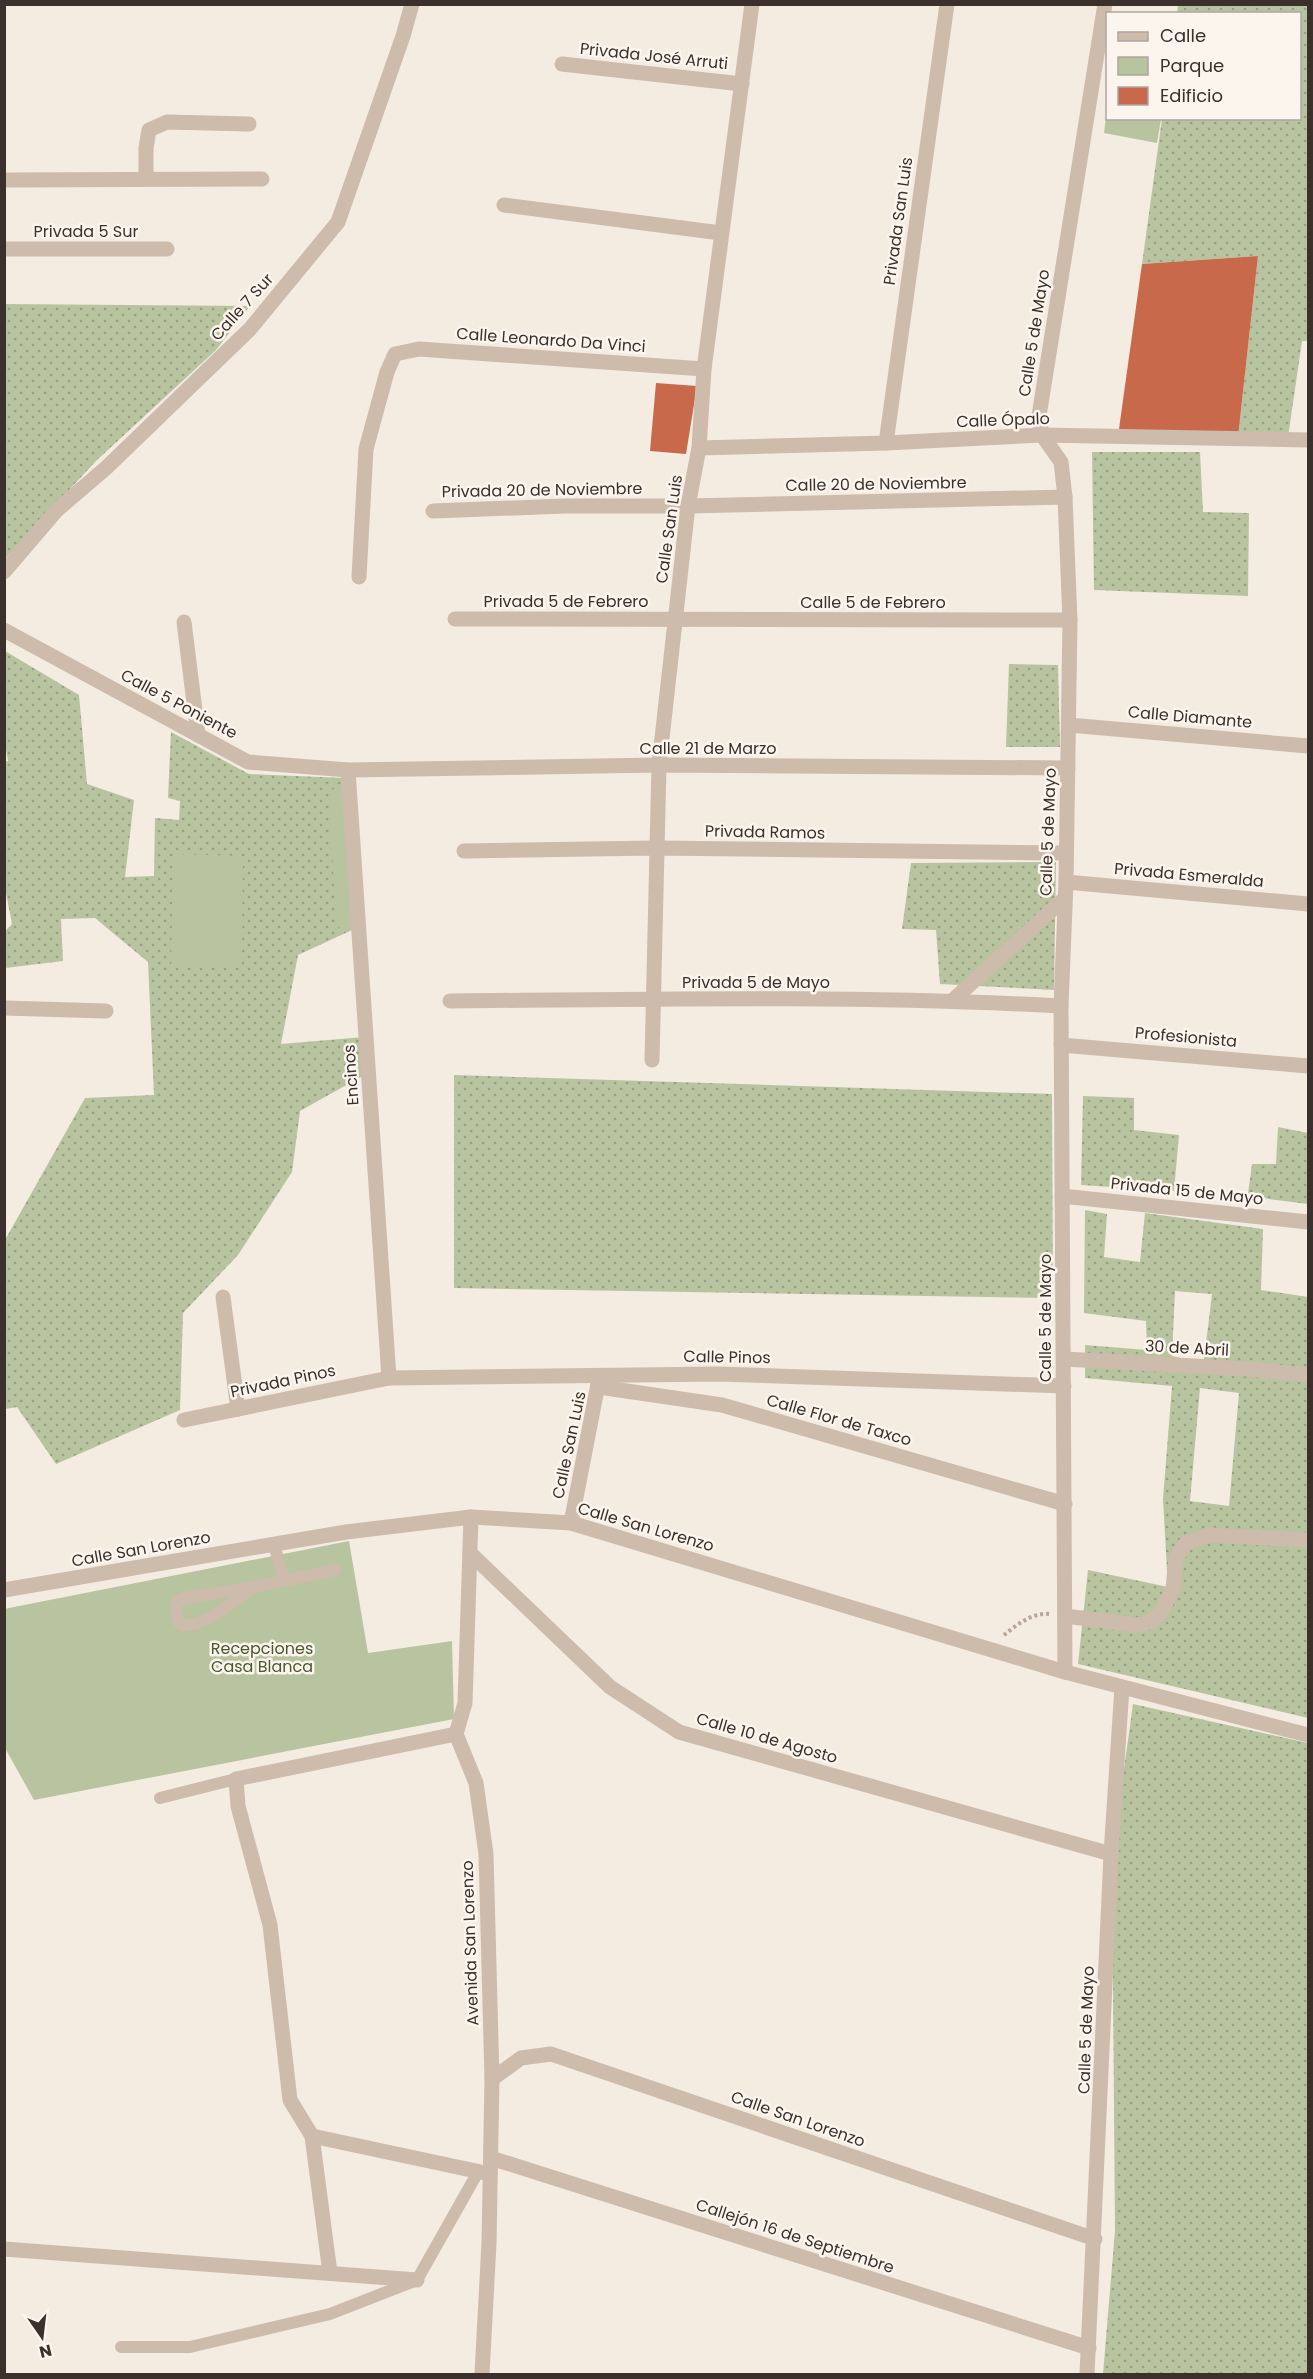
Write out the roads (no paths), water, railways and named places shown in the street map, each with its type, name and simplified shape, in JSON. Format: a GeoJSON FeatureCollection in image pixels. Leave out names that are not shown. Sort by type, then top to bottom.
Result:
{"type":"FeatureCollection","features":[{"type":"Feature","properties":{"kind":"street","name":"Calle 7 Sur"},"geometry":{"type":"LineString","coordinates":[[4,572],[57,510],[106,468],[250,329],[338,222],[412,4]]}},
{"type":"Feature","properties":{"kind":"street","name":"Calle San Luis"},"geometry":{"type":"LineString","coordinates":[[652,1060],[659,765],[688,506],[699,448],[704,369],[752,4]]}},
{"type":"Feature","properties":{"kind":"street","name":"Privada San Luis"},"geometry":{"type":"LineString","coordinates":[[886,443],[947,4]]}},
{"type":"Feature","properties":{"kind":"street","name":"Calle 5 de Mayo"},"geometry":{"type":"LineString","coordinates":[[1065,1672],[1061,1006],[1070,620],[1062,462],[1042,435],[1039,417],[1105,4]]}},
{"type":"Feature","properties":{"kind":"street","name":"Privada José Arruti"},"geometry":{"type":"LineString","coordinates":[[562,64],[742,84]]}},
{"type":"Feature","properties":{"kind":"street"},"geometry":{"type":"LineString","coordinates":[[146,179],[148,130],[167,122],[249,124]]}},
{"type":"Feature","properties":{"kind":"street"},"geometry":{"type":"LineString","coordinates":[[4,180],[262,179]]}},
{"type":"Feature","properties":{"kind":"street"},"geometry":{"type":"LineString","coordinates":[[504,205],[722,233]]}},
{"type":"Feature","properties":{"kind":"street","name":"Privada 5 Sur"},"geometry":{"type":"LineString","coordinates":[[4,249],[167,249]]}},
{"type":"Feature","properties":{"kind":"street","name":"Calle Leonardo Da Vinci"},"geometry":{"type":"LineString","coordinates":[[359,577],[366,449],[387,372],[395,354],[419,349],[704,369]]}},
{"type":"Feature","properties":{"kind":"street","name":"Calle Ópalo"},"geometry":{"type":"LineString","coordinates":[[699,448],[886,443],[1042,435],[1308,440]]}},
{"type":"Feature","properties":{"kind":"street","name":"Calle 20 de Noviembre"},"geometry":{"type":"LineString","coordinates":[[688,506],[1065,497]]}},
{"type":"Feature","properties":{"kind":"street","name":"Privada 20 de Noviembre"},"geometry":{"type":"LineString","coordinates":[[433,511],[565,506],[688,506]]}},
{"type":"Feature","properties":{"kind":"street","name":"Privada 5 de Febrero"},"geometry":{"type":"LineString","coordinates":[[455,619],[676,619]]}},
{"type":"Feature","properties":{"kind":"street","name":"Calle 5 de Febrero"},"geometry":{"type":"LineString","coordinates":[[676,619],[1070,620]]}},
{"type":"Feature","properties":{"kind":"street"},"geometry":{"type":"LineString","coordinates":[[184,622],[198,735]]}},
{"type":"Feature","properties":{"kind":"street","name":"Calle 5 Poniente"},"geometry":{"type":"LineString","coordinates":[[4,630],[248,762],[348,770]]}},
{"type":"Feature","properties":{"kind":"street","name":"Calle Diamante"},"geometry":{"type":"LineString","coordinates":[[1069,724],[1308,746]]}},
{"type":"Feature","properties":{"kind":"street","name":"Calle 21 de Marzo"},"geometry":{"type":"LineString","coordinates":[[348,770],[659,765],[1068,768]]}},
{"type":"Feature","properties":{"kind":"street","name":"Encinos"},"geometry":{"type":"LineString","coordinates":[[348,770],[389,1378]]}},
{"type":"Feature","properties":{"kind":"street","name":"Privada Ramos"},"geometry":{"type":"LineString","coordinates":[[464,851],[656,848],[1066,853]]}},
{"type":"Feature","properties":{"kind":"street","name":"Privada Esmeralda"},"geometry":{"type":"LineString","coordinates":[[1065,882],[1308,904]]}},
{"type":"Feature","properties":{"kind":"street"},"geometry":{"type":"LineString","coordinates":[[953,1000],[1065,898]]}},
{"type":"Feature","properties":{"kind":"street","name":"Privada 5 de Mayo"},"geometry":{"type":"LineString","coordinates":[[450,1001],[953,1000],[1061,1006]]}},
{"type":"Feature","properties":{"kind":"street"},"geometry":{"type":"LineString","coordinates":[[4,1008],[106,1011]]}},
{"type":"Feature","properties":{"kind":"street","name":"Profesionista"},"geometry":{"type":"LineString","coordinates":[[1061,1045],[1308,1066]]}},
{"type":"Feature","properties":{"kind":"street","name":"Privada 15 de Mayo"},"geometry":{"type":"LineString","coordinates":[[1062,1196],[1308,1222]]}},
{"type":"Feature","properties":{"kind":"street"},"geometry":{"type":"LineString","coordinates":[[223,1297],[238,1409]]}},
{"type":"Feature","properties":{"kind":"street","name":"30 de Abril"},"geometry":{"type":"LineString","coordinates":[[1064,1359],[1248,1369],[1308,1375]]}},
{"type":"Feature","properties":{"kind":"street","name":"Calle Pinos"},"geometry":{"type":"LineString","coordinates":[[389,1378],[599,1381],[719,1374],[1064,1386]]}},
{"type":"Feature","properties":{"kind":"street","name":"Privada Pinos"},"geometry":{"type":"LineString","coordinates":[[184,1420],[389,1378]]}},
{"type":"Feature","properties":{"kind":"street","name":"Calle San Luis"},"geometry":{"type":"LineString","coordinates":[[571,1523],[599,1381]]}},
{"type":"Feature","properties":{"kind":"street","name":"Calle Flor de Taxco"},"geometry":{"type":"LineString","coordinates":[[599,1381],[722,1405],[1065,1504]]}},
{"type":"Feature","properties":{"kind":"street"},"geometry":{"type":"LineString","coordinates":[[330,2273],[312,2136],[290,2100],[270,1925],[238,1806],[236,1779],[456,1734],[465,1703],[471,1517]]}},
{"type":"Feature","properties":{"kind":"street","name":"Calle San Lorenzo"},"geometry":{"type":"LineString","coordinates":[[4,1590],[346,1532],[471,1517],[571,1523],[1065,1672],[1308,1735]]}},
{"type":"Feature","properties":{"kind":"street"},"geometry":{"type":"LineString","coordinates":[[1065,1616],[1136,1625],[1150,1622],[1160,1614],[1173,1589],[1176,1558],[1186,1543],[1209,1535],[1308,1540]]}},
{"type":"Feature","properties":{"kind":"street","name":"Calle 10 de Agosto"},"geometry":{"type":"LineString","coordinates":[[470,1553],[610,1686],[679,1732],[1111,1854]]}},
{"type":"Feature","properties":{"kind":"street","name":"Calle 5 de Mayo"},"geometry":{"type":"LineString","coordinates":[[1087,2374],[1111,1854],[1122,1687]]}},
{"type":"Feature","properties":{"kind":"street","name":"Avenida San Lorenzo"},"geometry":{"type":"LineString","coordinates":[[456,1734],[476,1783],[486,1854],[492,2079],[491,2158],[484,2173],[489,2243],[482,2374]]}},
{"type":"Feature","properties":{"kind":"street","name":"Calle San Lorenzo"},"geometry":{"type":"LineString","coordinates":[[492,2079],[521,2058],[551,2054],[1095,2239]]}},
{"type":"Feature","properties":{"kind":"street"},"geometry":{"type":"LineString","coordinates":[[312,2136],[484,2173]]}},
{"type":"Feature","properties":{"kind":"street","name":"Callejón 16 de Septiembre"},"geometry":{"type":"LineString","coordinates":[[491,2158],[1089,2348]]}},
{"type":"Feature","properties":{"kind":"street"},"geometry":{"type":"LineString","coordinates":[[4,2249],[417,2280]]}},
{"type":"Feature","properties":{"kind":"lane"},"geometry":{"type":"LineString","coordinates":[[274,1544],[284,1581]]}},
{"type":"Feature","properties":{"kind":"lane"},"geometry":{"type":"LineString","coordinates":[[253,1587],[209,1619],[186,1626],[179,1622],[176,1606],[178,1601],[335,1570]]}},
{"type":"Feature","properties":{"kind":"lane"},"geometry":{"type":"LineString","coordinates":[[160,1798],[236,1779]]}},
{"type":"Feature","properties":{"kind":"lane"},"geometry":{"type":"LineString","coordinates":[[121,2347],[190,2347],[330,2314],[417,2280],[484,2173]]}},
{"type":"Feature","properties":{"kind":"park label","name":"Recepciones Casa Blanca"},"geometry":{"type":"Point","coordinates":[262,1657]}}]}
